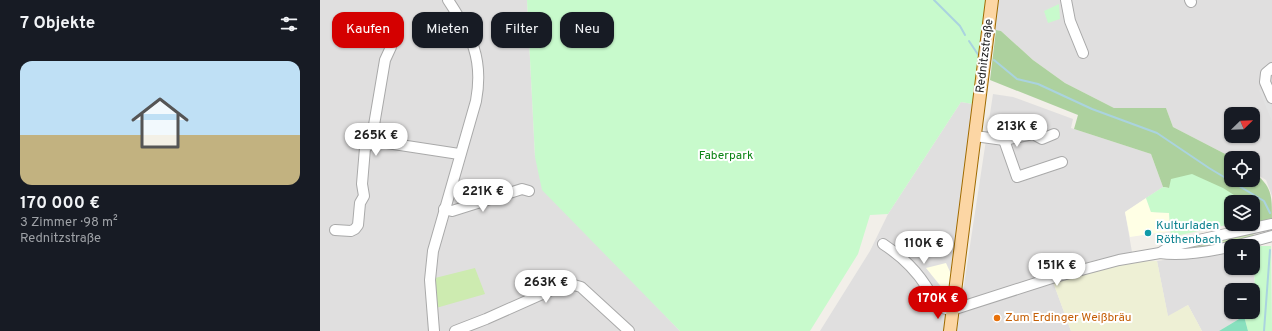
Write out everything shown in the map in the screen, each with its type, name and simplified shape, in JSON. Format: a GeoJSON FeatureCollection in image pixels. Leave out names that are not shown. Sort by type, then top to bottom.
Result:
{"type":"FeatureCollection","features":[{"type":"Feature","properties":{"kind":"main road","name":"Rednitzstraße"},"geometry":{"type":"LineString","coordinates":[[950,331],[992,0]]}},
{"type":"Feature","properties":{"kind":"street"},"geometry":{"type":"LineString","coordinates":[[434,331],[430,280],[433,251],[459,154],[476,101],[479,77],[478,63],[472,40],[448,0]]}},
{"type":"Feature","properties":{"kind":"street"},"geometry":{"type":"LineString","coordinates":[[1066,0],[1070,21],[1083,54]]}},
{"type":"Feature","properties":{"kind":"street"},"geometry":{"type":"LineString","coordinates":[[374,141],[373,131],[385,60],[391,48]]}},
{"type":"Feature","properties":{"kind":"street"},"geometry":{"type":"LineString","coordinates":[[1272,68],[1266,73],[1265,82],[1272,98]]}},
{"type":"Feature","properties":{"kind":"street"},"geometry":{"type":"LineString","coordinates":[[975,136],[1004,140],[1033,134],[1042,139],[1054,134]]}},
{"type":"Feature","properties":{"kind":"street"},"geometry":{"type":"LineString","coordinates":[[1004,140],[1017,177],[1062,162]]}},
{"type":"Feature","properties":{"kind":"street"},"geometry":{"type":"LineString","coordinates":[[335,230],[351,231],[358,225],[360,203],[364,196],[362,184],[365,148],[374,141],[459,154]]}},
{"type":"Feature","properties":{"kind":"street"},"geometry":{"type":"LineString","coordinates":[[444,209],[452,211],[522,188],[529,192]]}},
{"type":"Feature","properties":{"kind":"street"},"geometry":{"type":"LineString","coordinates":[[1160,253],[1171,246],[1272,224]]}},
{"type":"Feature","properties":{"kind":"street"},"geometry":{"type":"LineString","coordinates":[[883,244],[896,252],[911,267],[925,284],[938,305],[944,309],[952,310],[1055,277],[1119,260],[1160,253],[1170,254],[1210,250],[1272,236]]}},
{"type":"Feature","properties":{"kind":"street"},"geometry":{"type":"LineString","coordinates":[[455,331],[567,283],[581,287],[629,331]]}},
{"type":"Feature","properties":{"kind":"shaded area"},"geometry":{"type":"Polygon","coordinates":[[[320,0],[527,0],[528,12],[491,12],[491,48],[529,48],[535,157],[655,305],[680,331],[320,331],[320,0]]]}},
{"type":"Feature","properties":{"kind":"shaded area"},"geometry":{"type":"Polygon","coordinates":[[[986,0],[1272,0],[1272,196],[1266,180],[1260,176],[1260,151],[1224,151],[1224,153],[1173,127],[1166,108],[1114,108],[1065,83],[1033,60],[1001,31],[982,28],[986,0]]]}},
{"type":"Feature","properties":{"kind":"shaded area"},"geometry":{"type":"Polygon","coordinates":[[[1264,88],[1272,107],[1272,121],[1259,90],[1264,88]]]}},
{"type":"Feature","properties":{"kind":"shaded area"},"geometry":{"type":"Polygon","coordinates":[[[993,94],[1013,97],[1073,119],[1071,128],[1151,154],[1163,187],[1125,212],[1132,252],[1049,271],[1071,331],[957,331],[993,94]]]}},
{"type":"Feature","properties":{"kind":"shaded area"},"geometry":{"type":"Polygon","coordinates":[[[961,102],[973,104],[944,331],[820,331],[870,251],[888,214],[961,102]]]}},
{"type":"Feature","properties":{"kind":"shaded area"},"geometry":{"type":"Polygon","coordinates":[[[1146,198],[1151,212],[1169,213],[1170,231],[1130,237],[1125,212],[1146,198]]]}},
{"type":"Feature","properties":{"kind":"shaded area"},"geometry":{"type":"Polygon","coordinates":[[[1224,251],[1224,275],[1254,275],[1255,283],[1224,283],[1224,319],[1239,319],[1219,331],[1202,331],[1188,305],[1168,317],[1157,261],[1224,251]]]}},
{"type":"Feature","properties":{"kind":"shaded area"},"geometry":{"type":"Polygon","coordinates":[[[1157,261],[1168,316],[1188,305],[1202,331],[1071,331],[1053,282],[1127,262],[1157,261]]]}},
{"type":"Feature","properties":{"kind":"shaded area"},"geometry":{"type":"Polygon","coordinates":[[[946,263],[951,274],[950,290],[947,294],[926,268],[946,263]]]}},
{"type":"Feature","properties":{"kind":"green space","name":"Faberpark"},"geometry":{"type":"Polygon","coordinates":[[[527,0],[986,0],[973,104],[961,102],[888,214],[870,215],[858,254],[810,331],[680,331],[542,190],[535,157],[529,48],[552,48],[552,12],[528,12],[527,0]]]}},
{"type":"Feature","properties":{"kind":"green space"},"geometry":{"type":"Polygon","coordinates":[[[1059,4],[1060,19],[1048,23],[1044,11],[1059,4]]]}},
{"type":"Feature","properties":{"kind":"green space"},"geometry":{"type":"Polygon","coordinates":[[[996,30],[1001,31],[1033,60],[1065,83],[1114,108],[1166,108],[1173,127],[1224,153],[1224,187],[1260,187],[1260,178],[1264,182],[1270,192],[1272,219],[1260,222],[1260,195],[1224,195],[1224,197],[1163,187],[1151,154],[1074,129],[1078,115],[990,80],[996,30]]]}},
{"type":"Feature","properties":{"kind":"green space"},"geometry":{"type":"Polygon","coordinates":[[[1192,174],[1223,188],[1234,195],[1224,195],[1224,226],[1171,237],[1169,213],[1151,212],[1146,198],[1163,187],[1169,188],[1171,179],[1192,174]]]}},
{"type":"Feature","properties":{"kind":"green space"},"geometry":{"type":"Polygon","coordinates":[[[1253,231],[1254,239],[1224,239],[1224,244],[1171,253],[1171,250],[1253,231]]]}},
{"type":"Feature","properties":{"kind":"green space"},"geometry":{"type":"Polygon","coordinates":[[[1260,246],[1271,246],[1272,331],[1248,331],[1245,319],[1260,319],[1260,283],[1255,283],[1254,275],[1260,275],[1260,246]]]}},
{"type":"Feature","properties":{"kind":"green space"},"geometry":{"type":"Polygon","coordinates":[[[475,268],[485,294],[436,308],[435,278],[475,268]]]}},
{"type":"Feature","properties":{"kind":"green space"},"geometry":{"type":"Polygon","coordinates":[[[1239,319],[1245,319],[1248,331],[1219,331],[1239,319]]]}},
{"type":"Feature","properties":{"kind":"waterway"},"geometry":{"type":"LineString","coordinates":[[934,0],[960,26],[965,35]]}},
{"type":"Feature","properties":{"kind":"waterway"},"geometry":{"type":"LineString","coordinates":[[969,41],[979,56]]}},
{"type":"Feature","properties":{"kind":"waterway"},"geometry":{"type":"LineString","coordinates":[[994,60],[1017,79],[1038,84],[1092,109],[1157,133],[1209,168],[1264,201],[1270,213]]}},
{"type":"Feature","properties":{"kind":"waterway"},"geometry":{"type":"LineString","coordinates":[[1264,331],[1270,250]]}},
{"type":"Feature","properties":{"kind":"place","name":"Kulturladen Röthenbach"},"geometry":{"type":"Point","coordinates":[1148,233]}},
{"type":"Feature","properties":{"kind":"place","name":"Zum Erdinger Weißbräu"},"geometry":{"type":"Point","coordinates":[997,318]}}]}
